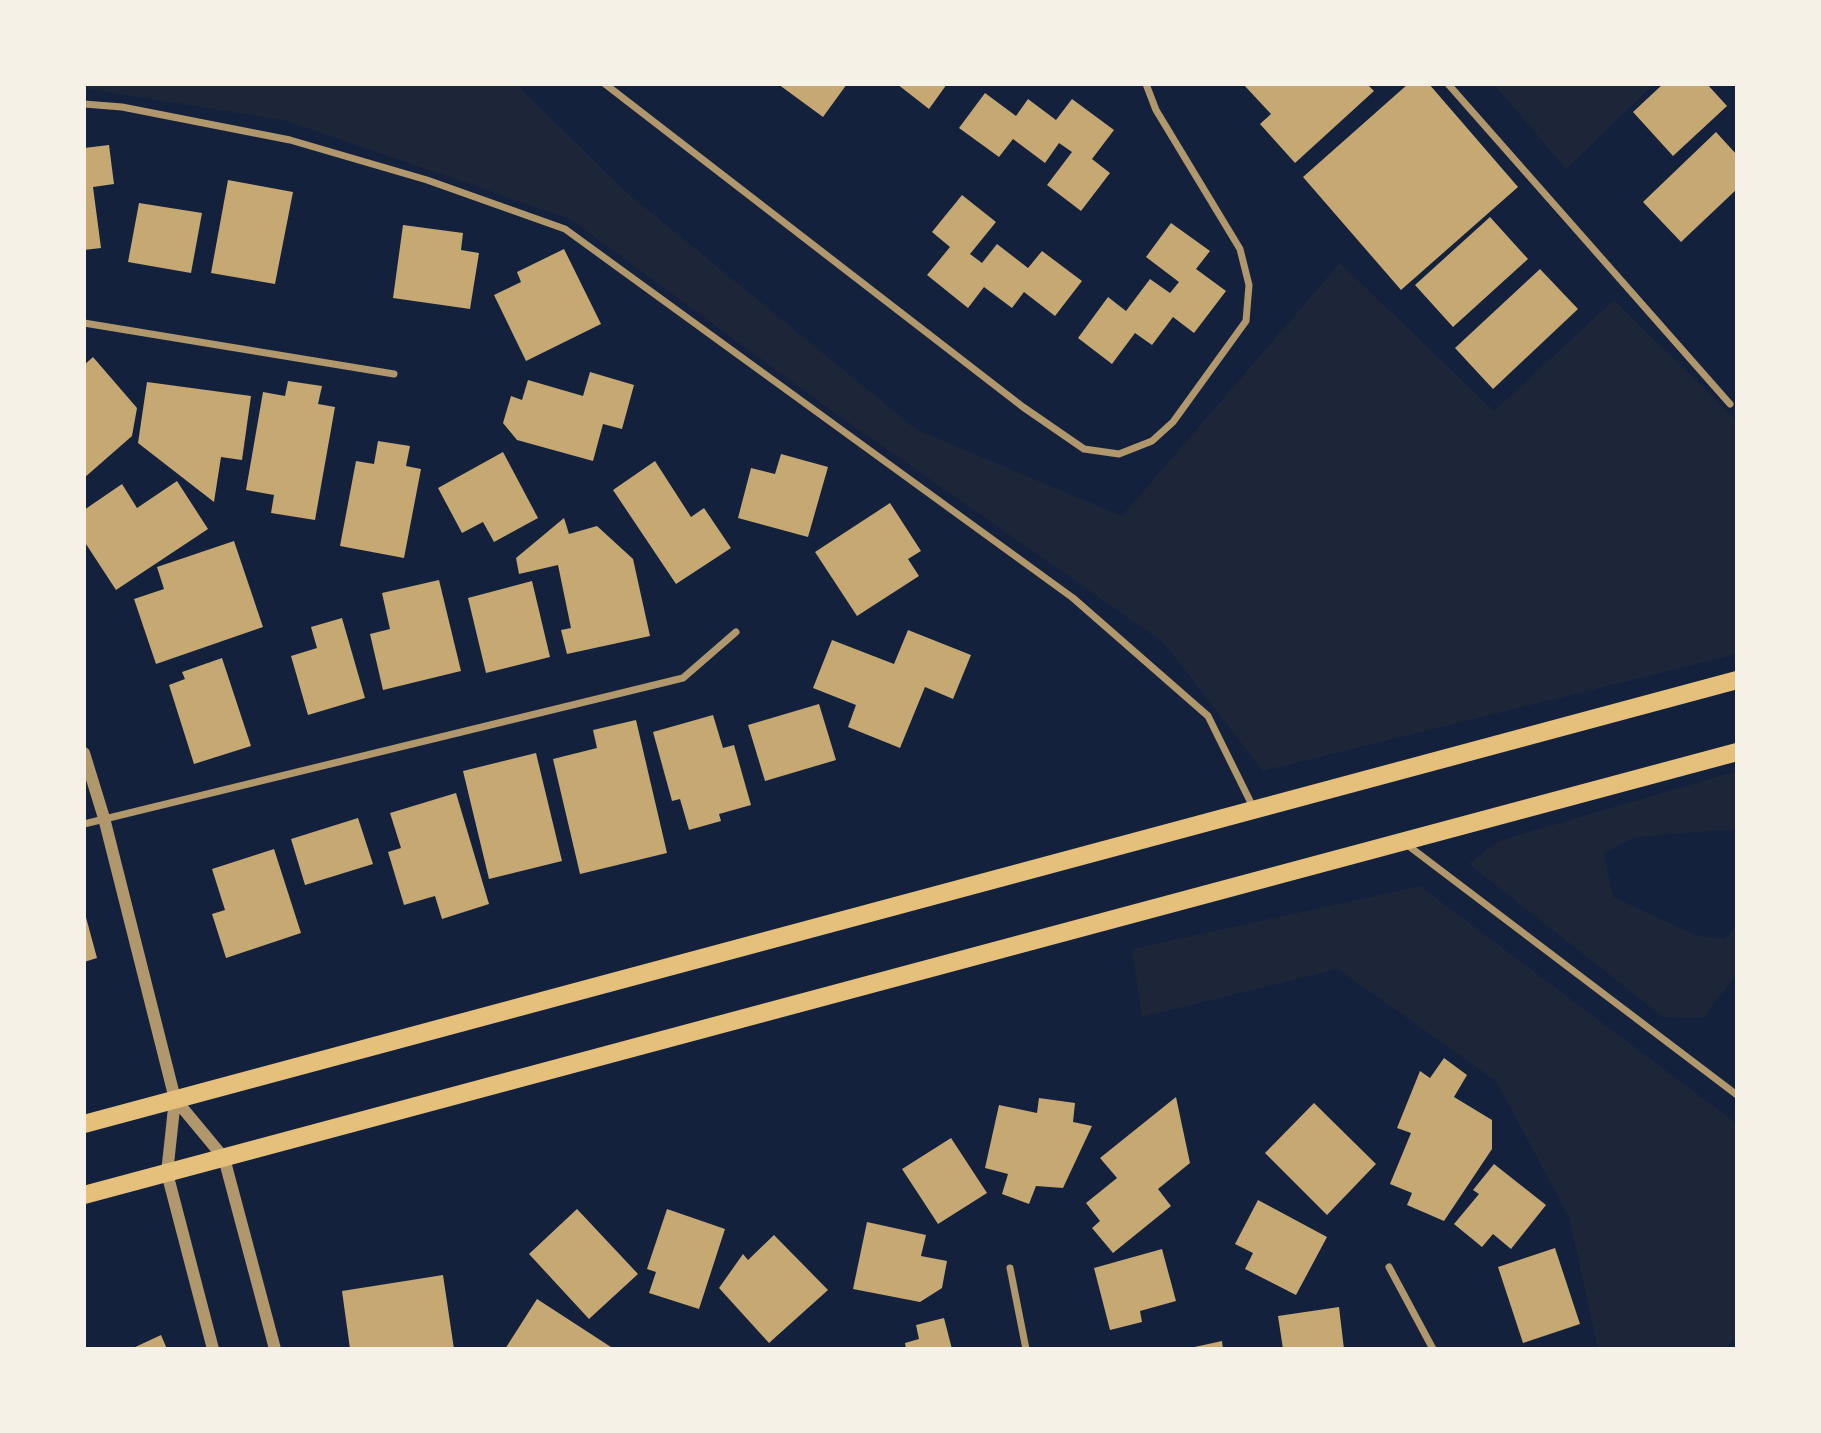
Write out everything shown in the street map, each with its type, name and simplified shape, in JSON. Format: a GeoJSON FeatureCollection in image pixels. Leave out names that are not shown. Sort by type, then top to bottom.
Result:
{"type":"FeatureCollection","features":[{"type":"Feature","properties":{"kind":"main road"},"geometry":{"type":"LineString","coordinates":[[84,1124],[1737,680]]}},
{"type":"Feature","properties":{"kind":"main road"},"geometry":{"type":"LineString","coordinates":[[84,1195],[1737,752]]}},
{"type":"Feature","properties":{"kind":"street"},"geometry":{"type":"LineString","coordinates":[[605,84],[1023,407],[1084,449],[1119,454],[1153,441],[1173,422],[1246,321],[1249,285],[1240,249],[1156,110],[1146,84]]}},
{"type":"Feature","properties":{"kind":"street"},"geometry":{"type":"LineString","coordinates":[[1448,84],[1730,404]]}},
{"type":"Feature","properties":{"kind":"street"},"geometry":{"type":"LineString","coordinates":[[84,104],[122,107],[290,140],[427,180],[565,229],[1073,598],[1208,716],[1254,809]]}},
{"type":"Feature","properties":{"kind":"street"},"geometry":{"type":"LineString","coordinates":[[84,323],[394,374]]}},
{"type":"Feature","properties":{"kind":"street"},"geometry":{"type":"LineString","coordinates":[[84,824],[683,678],[736,632]]}},
{"type":"Feature","properties":{"kind":"street"},"geometry":{"type":"LineString","coordinates":[[84,753],[104,818],[175,1099],[167,1173],[213,1349]]}},
{"type":"Feature","properties":{"kind":"street"},"geometry":{"type":"LineString","coordinates":[[1401,841],[1737,1095]]}},
{"type":"Feature","properties":{"kind":"street"},"geometry":{"type":"LineString","coordinates":[[175,1099],[224,1158],[275,1349]]}},
{"type":"Feature","properties":{"kind":"street"},"geometry":{"type":"LineString","coordinates":[[1389,1267],[1433,1349]]}},
{"type":"Feature","properties":{"kind":"street"},"geometry":{"type":"LineString","coordinates":[[1010,1268],[1026,1349]]}},
{"type":"Feature","properties":{"kind":"shaded area"},"geometry":{"type":"Polygon","coordinates":[[[84,84],[516,84],[626,192],[917,430],[1122,516],[1340,263],[1494,411],[1614,300],[1737,421],[1737,654],[1263,771],[1163,642],[835,413],[570,219],[287,121],[84,88],[84,84]]]}},
{"type":"Feature","properties":{"kind":"shaded area"},"geometry":{"type":"Polygon","coordinates":[[[1494,84],[1654,84],[1566,169],[1494,84]]]}},
{"type":"Feature","properties":{"kind":"shaded area"},"geometry":{"type":"Polygon","coordinates":[[[1737,771],[1737,829],[1635,837],[1604,853],[1613,897],[1698,936],[1725,939],[1737,924],[1737,973],[1703,1018],[1663,1017],[1469,864],[1498,841],[1737,771]]]}},
{"type":"Feature","properties":{"kind":"shaded area"},"geometry":{"type":"Polygon","coordinates":[[[1420,886],[1737,1124],[1737,1335],[1725,1349],[1598,1349],[1569,1217],[1496,1081],[1338,969],[1142,1017],[1132,949],[1420,886]]]}},
{"type":"Feature","properties":{"kind":"building"},"geometry":{"type":"Polygon","coordinates":[[[778,84],[847,84],[823,117],[778,84]]]}},
{"type":"Feature","properties":{"kind":"building"},"geometry":{"type":"Polygon","coordinates":[[[897,84],[947,84],[929,109],[897,84]]]}},
{"type":"Feature","properties":{"kind":"building"},"geometry":{"type":"Polygon","coordinates":[[[1243,84],[1367,84],[1374,91],[1295,163],[1260,124],[1271,114],[1243,84]]]}},
{"type":"Feature","properties":{"kind":"building"},"geometry":{"type":"Polygon","coordinates":[[[1408,84],[1429,84],[1518,187],[1401,290],[1303,177],[1408,84]]]}},
{"type":"Feature","properties":{"kind":"building"},"geometry":{"type":"Polygon","coordinates":[[[1663,84],[1707,84],[1727,106],[1673,156],[1633,112],[1663,84]]]}},
{"type":"Feature","properties":{"kind":"building"},"geometry":{"type":"Polygon","coordinates":[[[985,93],[1016,116],[1028,99],[1056,120],[1072,99],[1114,130],[1092,159],[1110,173],[1081,211],[1047,185],[1072,152],[1059,143],[1045,163],[1013,139],[999,157],[959,128],[985,93]]]}},
{"type":"Feature","properties":{"kind":"building"},"geometry":{"type":"Polygon","coordinates":[[[1716,132],[1737,155],[1737,189],[1681,242],[1643,202],[1716,132]]]}},
{"type":"Feature","properties":{"kind":"building"},"geometry":{"type":"Polygon","coordinates":[[[109,145],[114,184],[93,187],[101,248],[84,250],[84,148],[109,145]]]}},
{"type":"Feature","properties":{"kind":"building"},"geometry":{"type":"Polygon","coordinates":[[[228,180],[293,192],[275,284],[211,273],[228,180]]]}},
{"type":"Feature","properties":{"kind":"building"},"geometry":{"type":"Polygon","coordinates":[[[962,195],[996,222],[970,254],[982,263],[997,244],[1028,268],[1042,251],[1082,281],[1055,316],[1024,292],[1012,308],[984,287],[968,308],[927,275],[950,247],[932,232],[962,195]]]}},
{"type":"Feature","properties":{"kind":"building"},"geometry":{"type":"Polygon","coordinates":[[[139,203],[202,213],[191,273],[128,262],[139,203]]]}},
{"type":"Feature","properties":{"kind":"building"},"geometry":{"type":"Polygon","coordinates":[[[1490,217],[1528,259],[1453,327],[1415,285],[1490,217]]]}},
{"type":"Feature","properties":{"kind":"building"},"geometry":{"type":"Polygon","coordinates":[[[1171,223],[1210,251],[1196,269],[1226,291],[1194,333],[1173,317],[1152,345],[1135,333],[1112,364],[1078,338],[1108,297],[1126,311],[1150,279],[1170,293],[1179,282],[1146,257],[1171,223]]]}},
{"type":"Feature","properties":{"kind":"building"},"geometry":{"type":"Polygon","coordinates":[[[403,225],[463,233],[461,250],[479,253],[470,309],[393,298],[403,225]]]}},
{"type":"Feature","properties":{"kind":"building"},"geometry":{"type":"Polygon","coordinates":[[[564,249],[601,324],[526,361],[494,295],[521,282],[517,272],[564,249]]]}},
{"type":"Feature","properties":{"kind":"building"},"geometry":{"type":"Polygon","coordinates":[[[1540,269],[1578,309],[1493,389],[1455,348],[1540,269]]]}},
{"type":"Feature","properties":{"kind":"building"},"geometry":{"type":"Polygon","coordinates":[[[93,357],[137,408],[132,436],[84,478],[84,365],[93,357]]]}},
{"type":"Feature","properties":{"kind":"building"},"geometry":{"type":"Polygon","coordinates":[[[590,372],[634,385],[622,429],[603,424],[593,461],[517,440],[503,423],[511,396],[522,400],[528,380],[583,396],[590,372]]]}},
{"type":"Feature","properties":{"kind":"building"},"geometry":{"type":"Polygon","coordinates":[[[288,381],[322,386],[318,404],[335,407],[315,520],[271,513],[274,495],[246,490],[263,392],[285,396],[288,381]]]}},
{"type":"Feature","properties":{"kind":"building"},"geometry":{"type":"Polygon","coordinates":[[[147,382],[251,396],[242,460],[221,457],[214,502],[138,443],[147,382]]]}},
{"type":"Feature","properties":{"kind":"building"},"geometry":{"type":"Polygon","coordinates":[[[378,441],[410,446],[406,466],[421,469],[404,558],[340,546],[356,461],[374,464],[378,441]]]}},
{"type":"Feature","properties":{"kind":"building"},"geometry":{"type":"Polygon","coordinates":[[[503,452],[538,518],[494,542],[483,522],[462,533],[438,488],[503,452]]]}},
{"type":"Feature","properties":{"kind":"building"},"geometry":{"type":"Polygon","coordinates":[[[781,454],[828,467],[808,537],[738,518],[751,468],[775,474],[781,454]]]}},
{"type":"Feature","properties":{"kind":"building"},"geometry":{"type":"Polygon","coordinates":[[[655,461],[691,517],[704,508],[731,548],[676,584],[613,490],[655,461]]]}},
{"type":"Feature","properties":{"kind":"building"},"geometry":{"type":"Polygon","coordinates":[[[177,481],[208,529],[116,590],[84,541],[84,510],[122,484],[137,508],[177,481]]]}},
{"type":"Feature","properties":{"kind":"building"},"geometry":{"type":"Polygon","coordinates":[[[890,503],[921,551],[908,559],[919,576],[857,616],[815,552],[890,503]]]}},
{"type":"Feature","properties":{"kind":"building"},"geometry":{"type":"Polygon","coordinates":[[[564,518],[569,534],[597,526],[633,559],[650,636],[567,654],[561,630],[571,628],[558,565],[519,574],[516,558],[564,518]]]}},
{"type":"Feature","properties":{"kind":"building"},"geometry":{"type":"Polygon","coordinates":[[[234,541],[263,627],[156,664],[134,599],[164,589],[157,567],[234,541]]]}},
{"type":"Feature","properties":{"kind":"building"},"geometry":{"type":"Polygon","coordinates":[[[439,580],[461,671],[383,690],[370,634],[390,629],[382,593],[439,580]]]}},
{"type":"Feature","properties":{"kind":"building"},"geometry":{"type":"Polygon","coordinates":[[[532,581],[550,657],[486,673],[468,598],[532,581]]]}},
{"type":"Feature","properties":{"kind":"building"},"geometry":{"type":"Polygon","coordinates":[[[342,618],[365,698],[308,715],[291,656],[317,648],[311,627],[342,618]]]}},
{"type":"Feature","properties":{"kind":"building"},"geometry":{"type":"Polygon","coordinates":[[[908,630],[971,655],[953,699],[925,687],[900,748],[848,727],[856,705],[813,688],[832,640],[894,664],[908,630]]]}},
{"type":"Feature","properties":{"kind":"building"},"geometry":{"type":"Polygon","coordinates":[[[222,658],[251,746],[194,764],[169,685],[185,679],[182,672],[222,658]]]}},
{"type":"Feature","properties":{"kind":"building"},"geometry":{"type":"Polygon","coordinates":[[[819,704],[836,760],[765,781],[748,725],[819,704]]]}},
{"type":"Feature","properties":{"kind":"building"},"geometry":{"type":"Polygon","coordinates":[[[713,715],[723,748],[734,745],[751,805],[719,814],[721,821],[689,830],[680,799],[672,801],[653,732],[713,715]]]}},
{"type":"Feature","properties":{"kind":"building"},"geometry":{"type":"Polygon","coordinates":[[[636,720],[667,853],[580,874],[553,759],[597,748],[593,730],[636,720]]]}},
{"type":"Feature","properties":{"kind":"building"},"geometry":{"type":"Polygon","coordinates":[[[536,753],[562,861],[489,879],[463,771],[536,753]]]}},
{"type":"Feature","properties":{"kind":"building"},"geometry":{"type":"Polygon","coordinates":[[[456,793],[489,904],[442,919],[435,896],[404,905],[388,852],[401,848],[390,813],[456,793]]]}},
{"type":"Feature","properties":{"kind":"building"},"geometry":{"type":"Polygon","coordinates":[[[358,818],[373,864],[305,885],[291,839],[358,818]]]}},
{"type":"Feature","properties":{"kind":"building"},"geometry":{"type":"Polygon","coordinates":[[[274,849],[301,933],[226,958],[212,914],[225,910],[212,869],[274,849]]]}},
{"type":"Feature","properties":{"kind":"building"},"geometry":{"type":"Polygon","coordinates":[[[84,910],[97,958],[84,962],[84,910]]]}},
{"type":"Feature","properties":{"kind":"building"},"geometry":{"type":"Polygon","coordinates":[[[1444,1058],[1467,1075],[1454,1097],[1492,1120],[1492,1149],[1444,1221],[1407,1205],[1412,1193],[1390,1184],[1411,1133],[1397,1128],[1420,1071],[1430,1078],[1444,1058]]]}},
{"type":"Feature","properties":{"kind":"building"},"geometry":{"type":"Polygon","coordinates":[[[1176,1097],[1190,1163],[1158,1189],[1171,1206],[1113,1253],[1092,1228],[1100,1221],[1086,1203],[1117,1178],[1100,1158],[1176,1097]]]}},
{"type":"Feature","properties":{"kind":"building"},"geometry":{"type":"Polygon","coordinates":[[[1039,1098],[1075,1103],[1073,1122],[1092,1126],[1063,1188],[1036,1186],[1029,1204],[1002,1194],[1008,1174],[985,1168],[999,1105],[1037,1113],[1039,1098]]]}},
{"type":"Feature","properties":{"kind":"building"},"geometry":{"type":"Polygon","coordinates":[[[1314,1103],[1376,1164],[1327,1215],[1265,1153],[1314,1103]]]}},
{"type":"Feature","properties":{"kind":"building"},"geometry":{"type":"Polygon","coordinates":[[[951,1138],[987,1193],[938,1224],[902,1169],[951,1138]]]}},
{"type":"Feature","properties":{"kind":"building"},"geometry":{"type":"Polygon","coordinates":[[[1494,1164],[1546,1205],[1511,1249],[1493,1234],[1482,1247],[1454,1224],[1479,1194],[1473,1190],[1494,1164]]]}},
{"type":"Feature","properties":{"kind":"building"},"geometry":{"type":"Polygon","coordinates":[[[1258,1200],[1327,1237],[1296,1295],[1245,1269],[1253,1253],[1235,1244],[1258,1200]]]}},
{"type":"Feature","properties":{"kind":"building"},"geometry":{"type":"Polygon","coordinates":[[[577,1209],[638,1274],[589,1319],[529,1254],[577,1209]]]}},
{"type":"Feature","properties":{"kind":"building"},"geometry":{"type":"Polygon","coordinates":[[[667,1209],[725,1229],[699,1309],[649,1293],[656,1272],[647,1269],[667,1209]]]}},
{"type":"Feature","properties":{"kind":"building"},"geometry":{"type":"Polygon","coordinates":[[[867,1222],[926,1235],[921,1256],[947,1261],[942,1288],[920,1302],[853,1289],[867,1222]]]}},
{"type":"Feature","properties":{"kind":"building"},"geometry":{"type":"Polygon","coordinates":[[[774,1235],[828,1290],[769,1343],[719,1288],[743,1254],[748,1260],[774,1235]]]}},
{"type":"Feature","properties":{"kind":"building"},"geometry":{"type":"Polygon","coordinates":[[[1555,1248],[1580,1324],[1523,1343],[1498,1267],[1555,1248]]]}},
{"type":"Feature","properties":{"kind":"building"},"geometry":{"type":"Polygon","coordinates":[[[1162,1249],[1176,1301],[1140,1311],[1142,1322],[1110,1330],[1094,1268],[1162,1249]]]}},
{"type":"Feature","properties":{"kind":"building"},"geometry":{"type":"Polygon","coordinates":[[[443,1275],[454,1349],[350,1349],[342,1291],[443,1275]]]}},
{"type":"Feature","properties":{"kind":"building"},"geometry":{"type":"Polygon","coordinates":[[[537,1299],[614,1349],[505,1349],[537,1299]]]}},
{"type":"Feature","properties":{"kind":"building"},"geometry":{"type":"Polygon","coordinates":[[[1339,1307],[1344,1349],[1283,1349],[1278,1316],[1339,1307]]]}},
{"type":"Feature","properties":{"kind":"building"},"geometry":{"type":"Polygon","coordinates":[[[944,1318],[952,1349],[906,1349],[905,1343],[919,1339],[916,1325],[944,1318]]]}},
{"type":"Feature","properties":{"kind":"building"},"geometry":{"type":"Polygon","coordinates":[[[161,1335],[167,1349],[131,1349],[161,1335]]]}},
{"type":"Feature","properties":{"kind":"building"},"geometry":{"type":"Polygon","coordinates":[[[1222,1341],[1223,1349],[1190,1348],[1222,1341]]]}}]}
